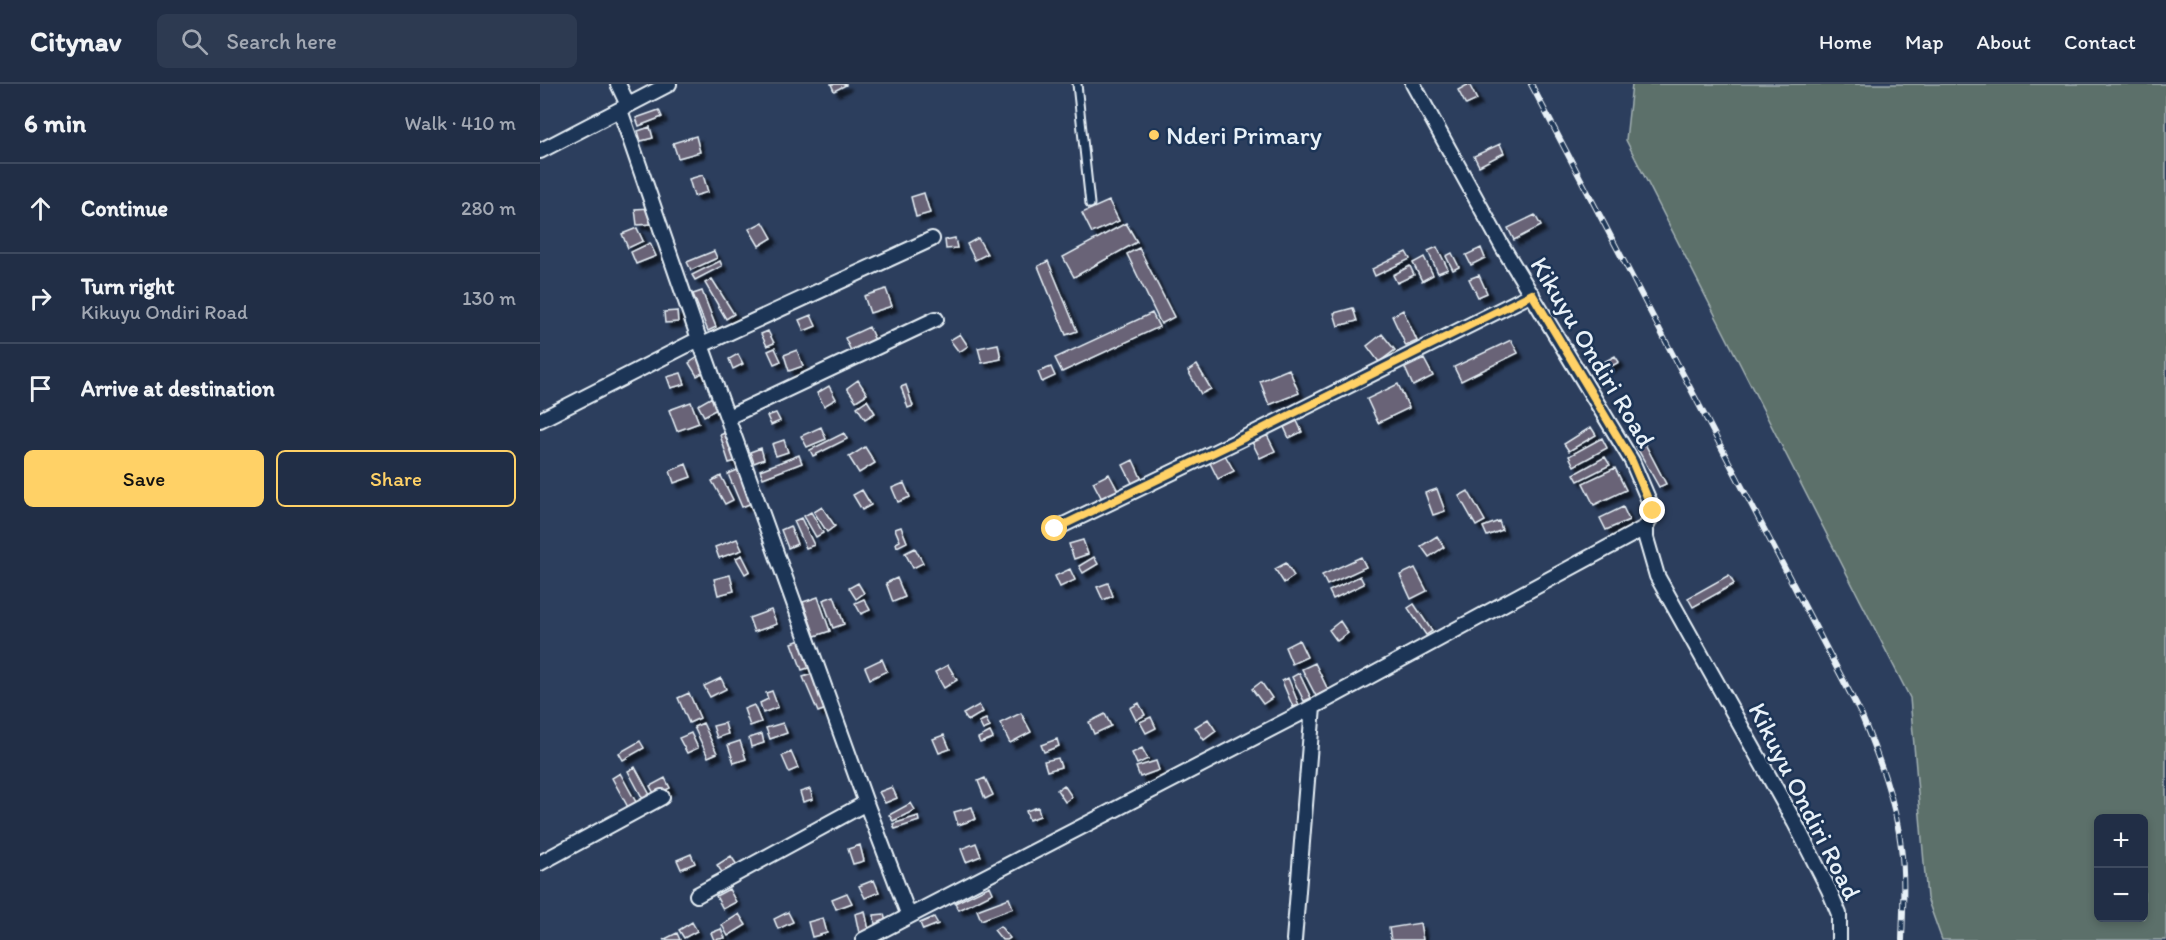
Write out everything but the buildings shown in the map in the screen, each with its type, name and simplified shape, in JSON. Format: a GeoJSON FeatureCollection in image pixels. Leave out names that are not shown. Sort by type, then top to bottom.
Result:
{"type":"FeatureCollection","features":[{"type":"Feature","properties":{"kind":"street"},"geometry":{"type":"LineString","coordinates":[[618,84],[701,342],[866,803],[909,916]]}},
{"type":"Feature","properties":{"kind":"street"},"geometry":{"type":"LineString","coordinates":[[540,152],[669,84]]}},
{"type":"Feature","properties":{"kind":"street","name":"Kikuyu Ondiri Road"},"geometry":{"type":"LineString","coordinates":[[1413,84],[1502,246],[1632,461],[1652,508],[1646,527],[1648,551],[1666,594],[1795,822],[1839,914],[1839,940]]}},
{"type":"Feature","properties":{"kind":"street"},"geometry":{"type":"LineString","coordinates":[[540,420],[701,342],[932,239]]}},
{"type":"Feature","properties":{"kind":"street"},"geometry":{"type":"LineString","coordinates":[[1055,529],[1254,433],[1532,294]]}},
{"type":"Feature","properties":{"kind":"street"},"geometry":{"type":"LineString","coordinates":[[728,417],[936,319]]}},
{"type":"Feature","properties":{"kind":"street"},"geometry":{"type":"LineString","coordinates":[[863,940],[1313,707],[1646,527]]}},
{"type":"Feature","properties":{"kind":"street"},"geometry":{"type":"LineString","coordinates":[[1294,940],[1313,707]]}},
{"type":"Feature","properties":{"kind":"street"},"geometry":{"type":"LineString","coordinates":[[540,862],[662,797]]}},
{"type":"Feature","properties":{"kind":"street"},"geometry":{"type":"LineString","coordinates":[[697,895],[866,803]]}},
{"type":"Feature","properties":{"kind":"lane"},"geometry":{"type":"LineString","coordinates":[[1077,84],[1090,204]]}},
{"type":"Feature","properties":{"kind":"green space"},"geometry":{"type":"Polygon","coordinates":[[[1632,84],[2166,84],[2166,940],[1942,940],[1927,898],[1910,698],[1626,140],[1632,84]]]}},
{"type":"Feature","properties":{"kind":"railway"},"geometry":{"type":"LineString","coordinates":[[1531,84],[1861,714],[1885,779],[1899,830],[1903,870],[1902,940]]}},
{"type":"Feature","properties":{"kind":"place","name":"Nderi Primary"},"geometry":{"type":"Point","coordinates":[1154,135]}},
{"type":"Feature","properties":{"kind":"route"},"geometry":{"type":"LineString","coordinates":[[1055,529],[1254,433],[1532,294],[1632,461],[1653,511]]}}]}
